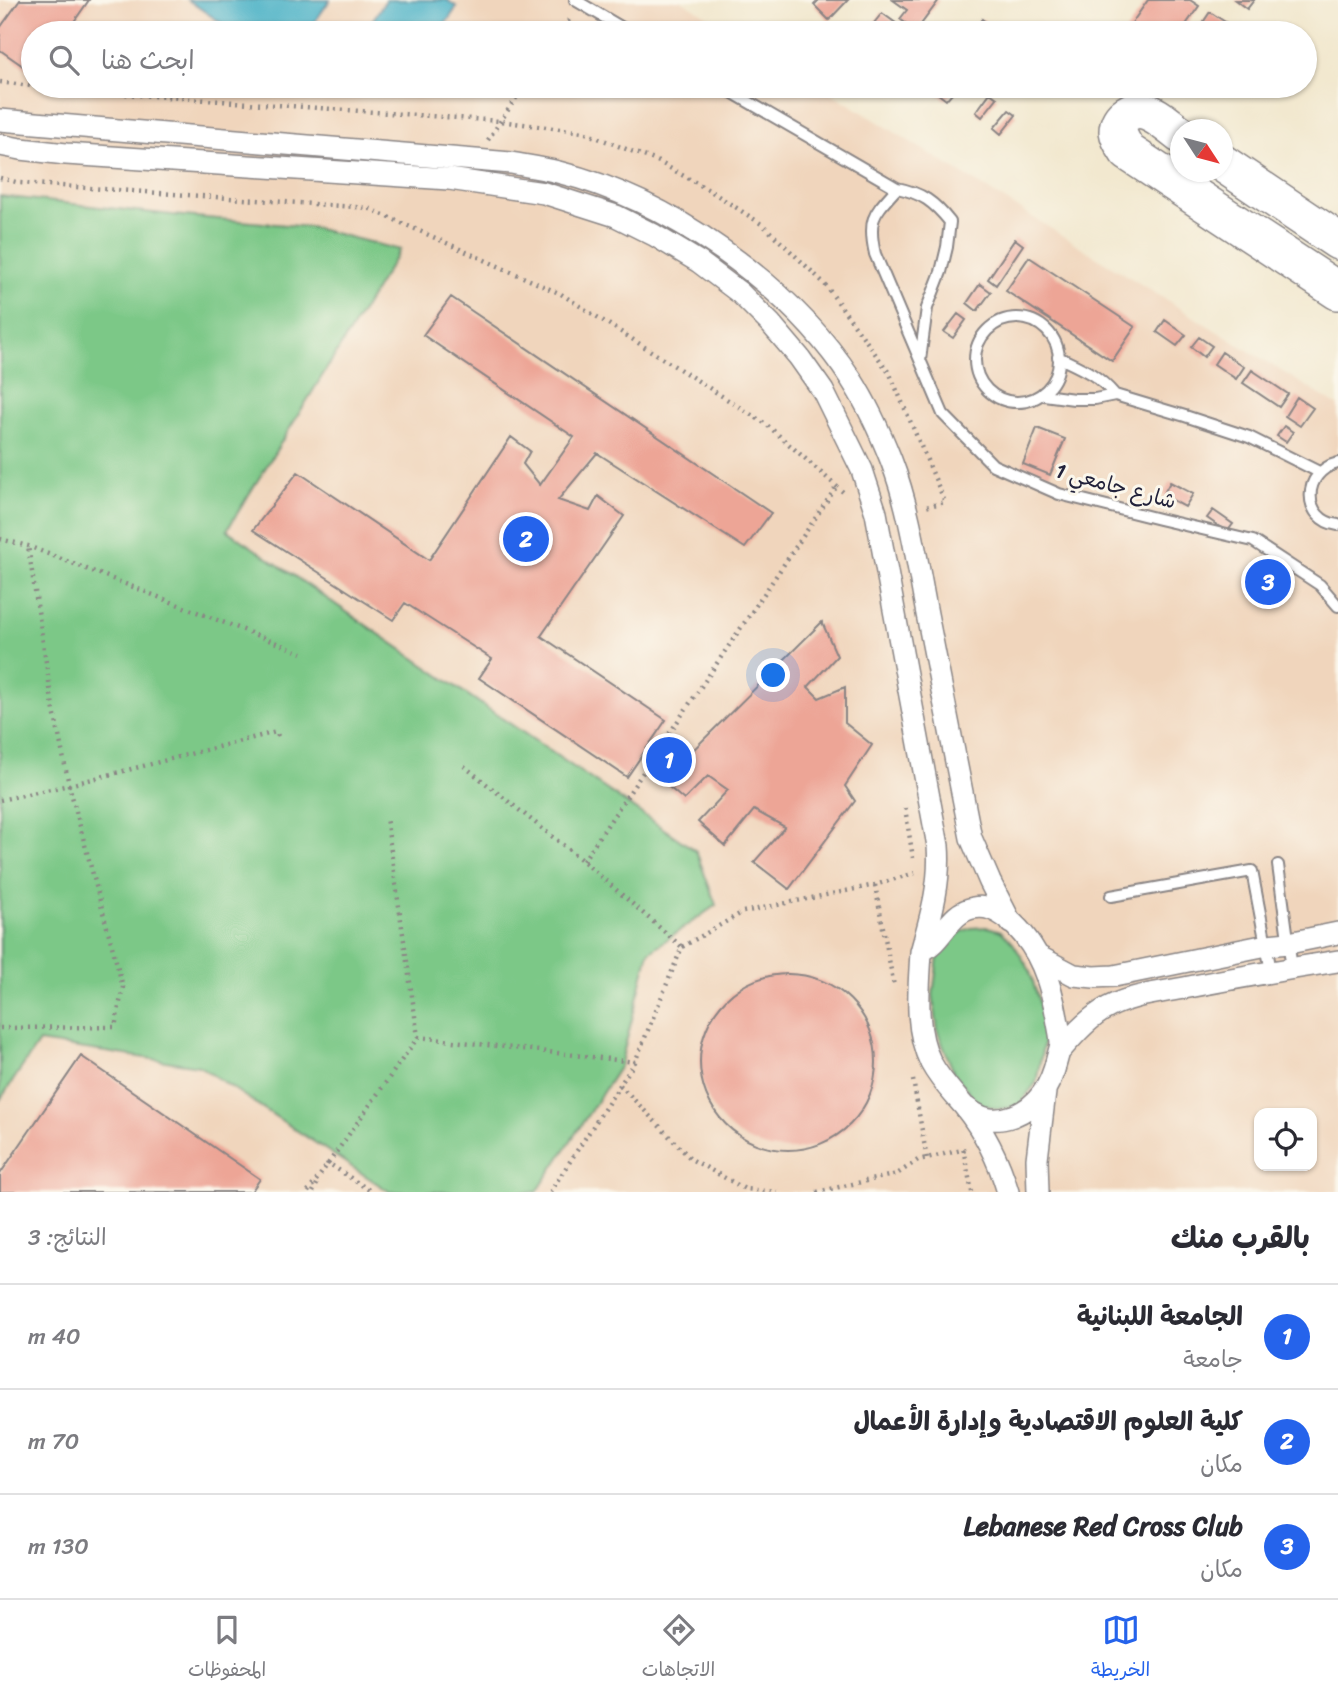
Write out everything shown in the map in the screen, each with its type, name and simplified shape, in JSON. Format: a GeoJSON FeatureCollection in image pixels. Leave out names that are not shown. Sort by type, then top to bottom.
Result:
{"type":"FeatureCollection","features":[{"type":"Feature","properties":{"kind":"highway"},"geometry":{"type":"LineString","coordinates":[[1170,127],[1146,111],[1130,112],[1118,127],[1120,138],[1128,152],[1170,180]]}},
{"type":"Feature","properties":{"kind":"highway"},"geometry":{"type":"LineString","coordinates":[[1233,170],[1338,242]]}},
{"type":"Feature","properties":{"kind":"highway"},"geometry":{"type":"LineString","coordinates":[[1173,182],[1338,291]]}},
{"type":"Feature","properties":{"kind":"street"},"geometry":{"type":"LineString","coordinates":[[0,120],[511,163],[559,172],[596,184],[674,220],[724,250],[795,311],[827,348],[850,379],[884,444],[908,511],[971,838],[1012,923]]}},
{"type":"Feature","properties":{"kind":"street"},"geometry":{"type":"LineString","coordinates":[[0,145],[66,154],[449,179],[544,193],[616,216],[654,235],[699,262],[740,293],[771,324],[823,391],[862,470],[876,513],[940,865],[921,952],[920,1026],[931,1062],[940,1078],[981,1129],[992,1150],[1007,1192]]}},
{"type":"Feature","properties":{"kind":"street"},"geometry":{"type":"LineString","coordinates":[[389,175],[408,154]]}},
{"type":"Feature","properties":{"kind":"street"},"geometry":{"type":"LineString","coordinates":[[853,452],[884,444]]}},
{"type":"Feature","properties":{"kind":"street"},"geometry":{"type":"LineString","coordinates":[[921,952],[951,920],[971,908],[988,907],[1018,929],[1038,956],[1049,980],[1061,1043],[1052,1079],[1045,1092],[1033,1105],[1007,1118],[989,1119],[977,1116],[964,1106]]}},
{"type":"Feature","properties":{"kind":"street"},"geometry":{"type":"LineString","coordinates":[[1038,956],[1074,975],[1114,976],[1338,933]]}},
{"type":"Feature","properties":{"kind":"street"},"geometry":{"type":"LineString","coordinates":[[1059,1052],[1084,1024],[1104,1010],[1123,1002],[1145,995],[1338,961]]}},
{"type":"Feature","properties":{"kind":"street"},"geometry":{"type":"LineString","coordinates":[[1038,1192],[1037,1159],[1045,1092]]}},
{"type":"Feature","properties":{"kind":"lane"},"geometry":{"type":"LineString","coordinates":[[575,0],[611,21]]}},
{"type":"Feature","properties":{"kind":"lane"},"geometry":{"type":"LineString","coordinates":[[742,98],[897,188],[926,198],[939,208],[950,222],[941,272],[927,308],[920,360]]}},
{"type":"Feature","properties":{"kind":"lane","name":"شارع جامعي 1"},"geometry":{"type":"LineString","coordinates":[[897,188],[872,217],[871,235],[875,254],[943,414],[993,465],[1059,494],[1253,541],[1321,585],[1338,606]]}},
{"type":"Feature","properties":{"kind":"lane"},"geometry":{"type":"LineString","coordinates":[[1044,395],[1059,372],[1058,345],[1042,324],[1016,317],[991,326],[975,348],[976,375],[993,396],[1018,404],[1044,395],[1074,400],[1095,400],[1115,395],[1250,438],[1319,472]]}},
{"type":"Feature","properties":{"kind":"lane"},"geometry":{"type":"LineString","coordinates":[[1058,357],[1093,374],[1115,395]]}},
{"type":"Feature","properties":{"kind":"lane"},"geometry":{"type":"LineString","coordinates":[[1338,463],[1319,472],[1312,483],[1310,495],[1313,508],[1321,517],[1338,525]]}},
{"type":"Feature","properties":{"kind":"lane"},"geometry":{"type":"LineString","coordinates":[[1278,865],[1292,968]]}},
{"type":"Feature","properties":{"kind":"lane"},"geometry":{"type":"LineString","coordinates":[[1111,896],[1252,871],[1271,971]]}},
{"type":"Feature","properties":{"kind":"path"},"geometry":{"type":"LineString","coordinates":[[476,160],[516,98]]}},
{"type":"Feature","properties":{"kind":"path"},"geometry":{"type":"LineString","coordinates":[[0,178],[20,183],[368,208],[561,294],[766,424],[845,493]]}},
{"type":"Feature","properties":{"kind":"path"},"geometry":{"type":"LineString","coordinates":[[583,860],[837,486]]}},
{"type":"Feature","properties":{"kind":"path"},"geometry":{"type":"LineString","coordinates":[[0,539],[28,546],[302,653]]}},
{"type":"Feature","properties":{"kind":"path"},"geometry":{"type":"LineString","coordinates":[[0,1028],[115,1027],[123,987],[69,785],[52,701],[28,546]]}},
{"type":"Feature","properties":{"kind":"path"},"geometry":{"type":"LineString","coordinates":[[0,800],[276,732],[279,738]]}},
{"type":"Feature","properties":{"kind":"path"},"geometry":{"type":"LineString","coordinates":[[464,766],[583,860],[682,947]]}},
{"type":"Feature","properties":{"kind":"path"},"geometry":{"type":"LineString","coordinates":[[904,805],[914,859]]}},
{"type":"Feature","properties":{"kind":"path"},"geometry":{"type":"LineString","coordinates":[[310,1192],[418,1037],[386,817]]}},
{"type":"Feature","properties":{"kind":"path"},"geometry":{"type":"LineString","coordinates":[[550,1192],[635,1062],[682,947],[743,912],[875,885],[916,873]]}},
{"type":"Feature","properties":{"kind":"path"},"geometry":{"type":"LineString","coordinates":[[418,1037],[635,1062]]}},
{"type":"Feature","properties":{"kind":"path"},"geometry":{"type":"LineString","coordinates":[[620,1085],[691,1159],[745,1189],[777,1192]]}},
{"type":"Feature","properties":{"kind":"path"},"geometry":{"type":"LineString","coordinates":[[963,1149],[972,1192]]}},
{"type":"Feature","properties":{"kind":"path"},"geometry":{"type":"LineString","coordinates":[[817,1192],[897,1174],[918,1160],[963,1149],[992,1150]]}},
{"type":"Feature","properties":{"kind":"path"},"geometry":{"type":"LineString","coordinates":[[328,1163],[372,1192]]}},
{"type":"Feature","properties":{"kind":"shaded area"},"geometry":{"type":"Polygon","coordinates":[[[0,0],[681,0],[715,21],[21,21],[21,98],[839,98],[1338,406],[1338,1192],[0,1192],[0,0]]]}},
{"type":"Feature","properties":{"kind":"green space"},"geometry":{"type":"Polygon","coordinates":[[[0,196],[310,227],[400,250],[227,530],[696,851],[716,905],[649,952],[620,1066],[537,1192],[390,1192],[199,1066],[39,1042],[0,1100],[0,196]]]}},
{"type":"Feature","properties":{"kind":"green space"},"geometry":{"type":"Polygon","coordinates":[[[988,927],[1001,931],[1013,943],[1029,969],[1046,1030],[1036,1083],[1017,1107],[998,1109],[978,1103],[954,1073],[938,1033],[933,995],[938,956],[951,936],[971,928],[988,927]]]}},
{"type":"Feature","properties":{"kind":"water"},"geometry":{"type":"Polygon","coordinates":[[[188,0],[330,0],[315,21],[219,21],[188,0]]]}},
{"type":"Feature","properties":{"kind":"water"},"geometry":{"type":"Polygon","coordinates":[[[386,0],[447,0],[457,7],[447,21],[372,21],[386,0]]]}},
{"type":"Feature","properties":{"kind":"building"},"geometry":{"type":"Polygon","coordinates":[[[20,0],[89,0],[74,21],[21,21],[21,65],[0,50],[0,28],[20,0]]]}},
{"type":"Feature","properties":{"kind":"building"},"geometry":{"type":"Polygon","coordinates":[[[819,0],[848,0],[829,20],[814,5],[819,0]]]}},
{"type":"Feature","properties":{"kind":"building"},"geometry":{"type":"Polygon","coordinates":[[[893,0],[939,0],[923,21],[903,21],[900,19],[907,10],[893,0]]]}},
{"type":"Feature","properties":{"kind":"building"},"geometry":{"type":"Polygon","coordinates":[[[1148,0],[1190,0],[1199,6],[1188,21],[1133,21],[1148,0]]]}},
{"type":"Feature","properties":{"kind":"building"},"geometry":{"type":"Polygon","coordinates":[[[1235,0],[1254,0],[1247,9],[1235,0]]]}},
{"type":"Feature","properties":{"kind":"building"},"geometry":{"type":"Polygon","coordinates":[[[1210,12],[1224,21],[1204,21],[1210,12]]]}},
{"type":"Feature","properties":{"kind":"building"},"geometry":{"type":"Polygon","coordinates":[[[882,13],[893,21],[876,21],[882,13]]]}},
{"type":"Feature","properties":{"kind":"building"},"geometry":{"type":"Polygon","coordinates":[[[986,98],[997,98],[982,117],[976,112],[986,98]]]}},
{"type":"Feature","properties":{"kind":"building"},"geometry":{"type":"Polygon","coordinates":[[[1009,110],[1016,115],[1001,134],[994,128],[1009,110]]]}},
{"type":"Feature","properties":{"kind":"building"},"geometry":{"type":"Polygon","coordinates":[[[1015,239],[1023,245],[996,285],[988,279],[1015,239]]]}},
{"type":"Feature","properties":{"kind":"building"},"geometry":{"type":"Polygon","coordinates":[[[1029,257],[1135,327],[1112,361],[1006,291],[1029,257]]]}},
{"type":"Feature","properties":{"kind":"building"},"geometry":{"type":"Polygon","coordinates":[[[980,284],[991,292],[977,311],[967,303],[980,284]]]}},
{"type":"Feature","properties":{"kind":"building"},"geometry":{"type":"Polygon","coordinates":[[[451,297],[771,513],[745,548],[597,453],[558,500],[590,511],[598,496],[624,516],[541,636],[666,720],[627,777],[479,678],[492,659],[405,603],[393,620],[253,530],[298,472],[429,560],[511,437],[530,451],[523,464],[540,485],[574,437],[423,335],[451,297]]]}},
{"type":"Feature","properties":{"kind":"building"},"geometry":{"type":"Polygon","coordinates":[[[958,314],[966,320],[953,338],[944,332],[958,314]]]}},
{"type":"Feature","properties":{"kind":"building"},"geometry":{"type":"Polygon","coordinates":[[[1165,320],[1186,335],[1177,346],[1157,332],[1165,320]]]}},
{"type":"Feature","properties":{"kind":"building"},"geometry":{"type":"Polygon","coordinates":[[[1199,337],[1212,346],[1204,357],[1191,347],[1199,337]]]}},
{"type":"Feature","properties":{"kind":"building"},"geometry":{"type":"Polygon","coordinates":[[[1222,352],[1244,367],[1236,379],[1214,364],[1222,352]]]}},
{"type":"Feature","properties":{"kind":"building"},"geometry":{"type":"Polygon","coordinates":[[[1252,370],[1288,394],[1279,407],[1243,383],[1252,370]]]}},
{"type":"Feature","properties":{"kind":"building"},"geometry":{"type":"Polygon","coordinates":[[[1297,397],[1313,408],[1300,426],[1285,416],[1297,397]]]}},
{"type":"Feature","properties":{"kind":"building"},"geometry":{"type":"Polygon","coordinates":[[[1284,426],[1293,432],[1286,442],[1277,436],[1284,426]]]}},
{"type":"Feature","properties":{"kind":"building"},"geometry":{"type":"Polygon","coordinates":[[[1037,428],[1065,439],[1050,475],[1023,464],[1037,428]]]}},
{"type":"Feature","properties":{"kind":"building"},"geometry":{"type":"Polygon","coordinates":[[[1170,482],[1193,494],[1185,507],[1163,495],[1170,482]]]}},
{"type":"Feature","properties":{"kind":"building"},"geometry":{"type":"Polygon","coordinates":[[[1213,510],[1233,524],[1227,532],[1207,518],[1213,510]]]}},
{"type":"Feature","properties":{"kind":"building"},"geometry":{"type":"Polygon","coordinates":[[[1272,566],[1281,573],[1263,598],[1254,592],[1272,566]]]}},
{"type":"Feature","properties":{"kind":"building"},"geometry":{"type":"Polygon","coordinates":[[[822,622],[837,656],[808,687],[819,698],[845,687],[845,723],[872,745],[845,786],[855,801],[789,889],[754,862],[785,827],[754,810],[725,846],[698,822],[728,790],[708,776],[684,800],[662,781],[822,622]]]}},
{"type":"Feature","properties":{"kind":"building"},"geometry":{"type":"Polygon","coordinates":[[[788,974],[822,980],[850,1000],[870,1028],[876,1062],[870,1096],[850,1124],[822,1144],[788,1150],[754,1144],[726,1124],[706,1096],[700,1062],[706,1028],[726,1000],[754,980],[788,974]]]}},
{"type":"Feature","properties":{"kind":"building"},"geometry":{"type":"Polygon","coordinates":[[[81,1056],[260,1179],[251,1192],[0,1192],[0,1174],[81,1056]]]}},
{"type":"Feature","properties":{"kind":"place","name":"كلية العلوم الاقتصادية وإدارة الأعمال"},"geometry":{"type":"Point","coordinates":[526,539]}},
{"type":"Feature","properties":{"kind":"place","name":"Lebanese Red Cross Club"},"geometry":{"type":"Point","coordinates":[1268,582]}},
{"type":"Feature","properties":{"kind":"place","name":"الجامعة اللبنانية"},"geometry":{"type":"Point","coordinates":[669,760]}}]}
